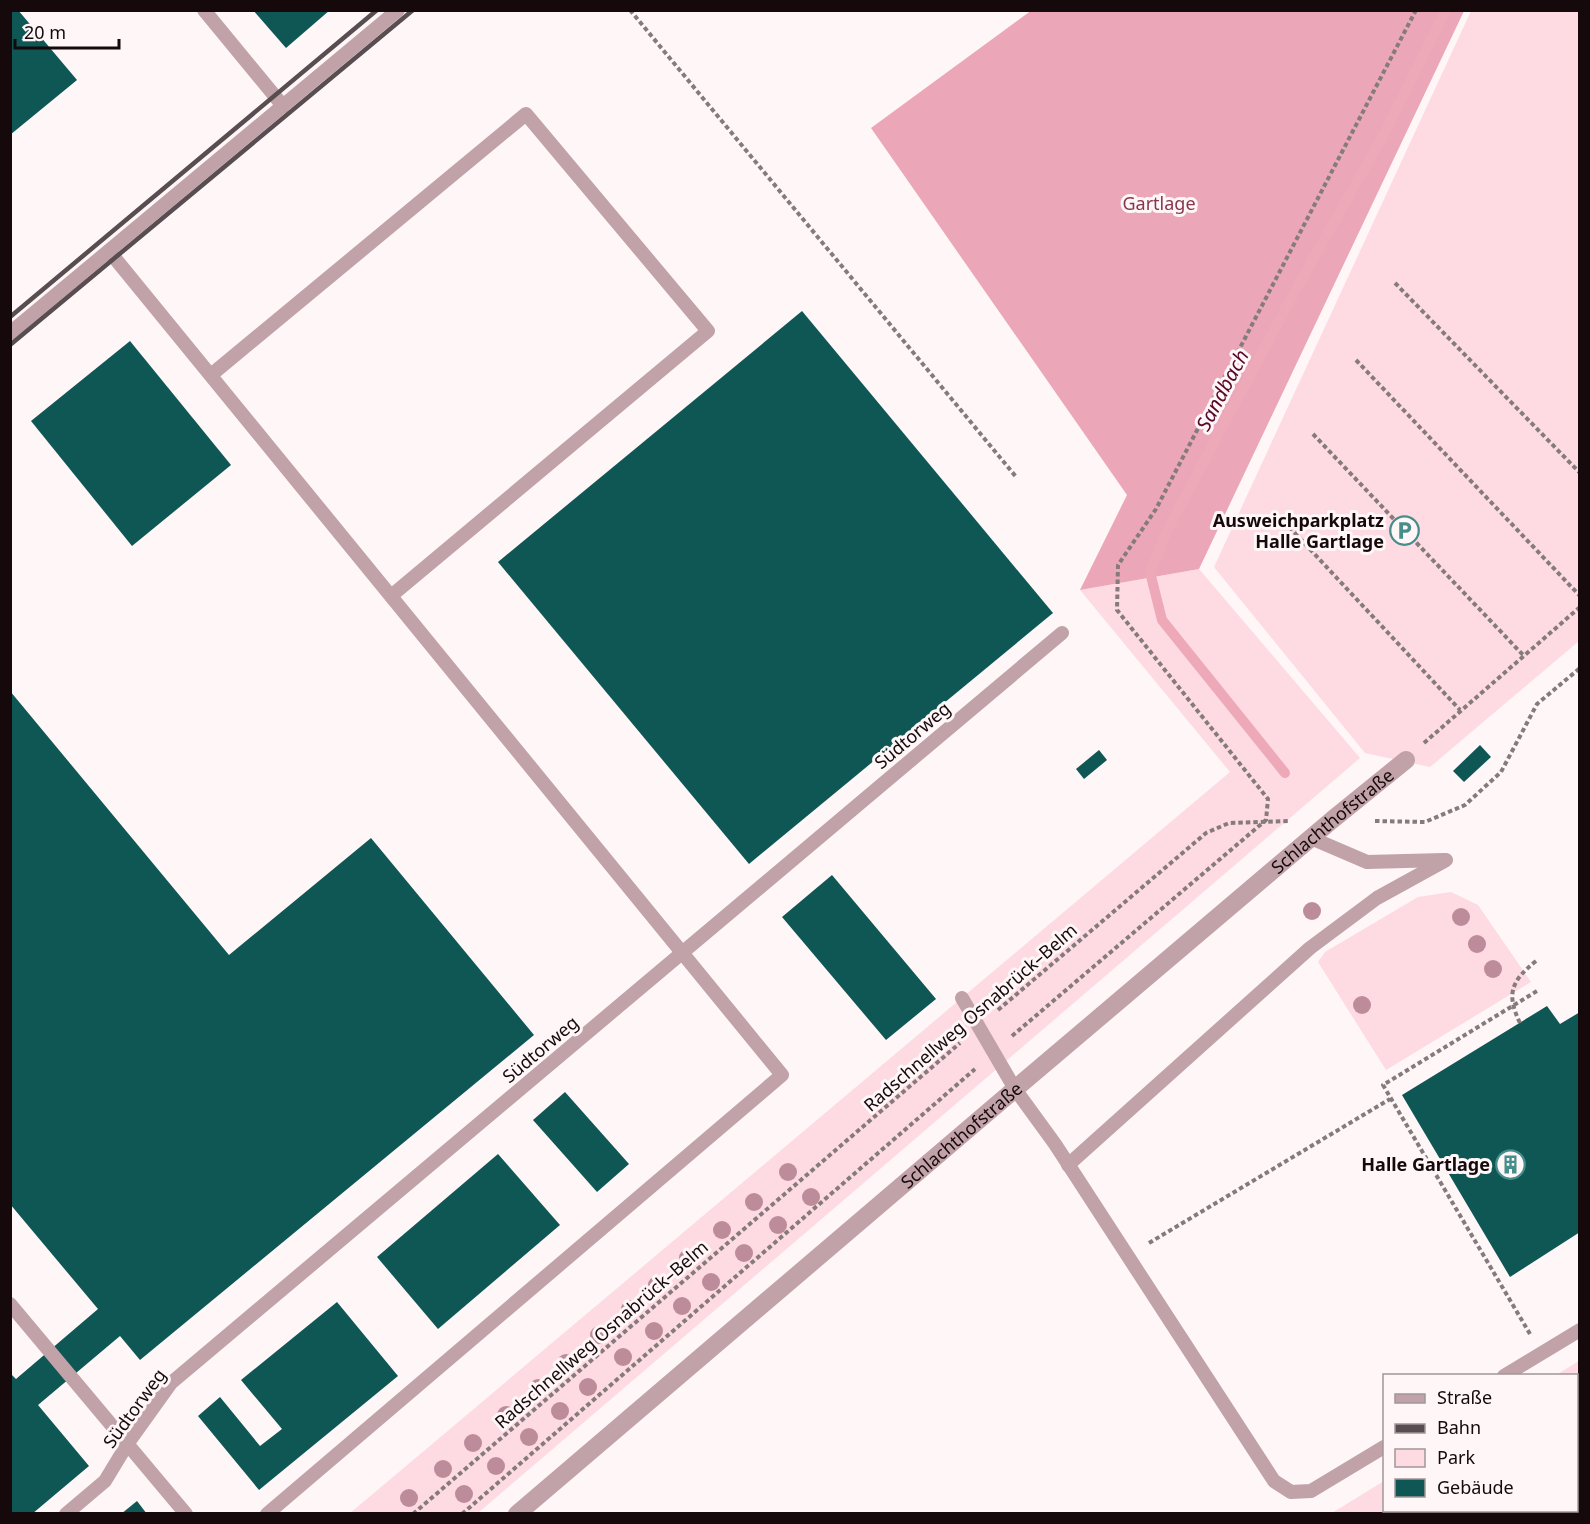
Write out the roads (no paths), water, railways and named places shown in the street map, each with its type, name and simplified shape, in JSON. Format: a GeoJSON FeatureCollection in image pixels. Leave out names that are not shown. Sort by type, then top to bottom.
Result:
{"type":"FeatureCollection","features":[{"type":"Feature","properties":{"kind":"street","name":"Schlachthofstraße"},"geometry":{"type":"LineString","coordinates":[[517,1514],[1332,820],[1406,760]]}},
{"type":"Feature","properties":{"kind":"lane"},"geometry":{"type":"LineString","coordinates":[[204,10],[283,106]]}},
{"type":"Feature","properties":{"kind":"lane"},"geometry":{"type":"LineString","coordinates":[[10,333],[398,10]]}},
{"type":"Feature","properties":{"kind":"lane"},"geometry":{"type":"LineString","coordinates":[[211,375],[526,114],[708,331],[391,596]]}},
{"type":"Feature","properties":{"kind":"lane"},"geometry":{"type":"LineString","coordinates":[[109,251],[782,1075],[267,1514]]}},
{"type":"Feature","properties":{"kind":"lane","name":"Südtorweg"},"geometry":{"type":"LineString","coordinates":[[66,1514],[105,1481],[128,1443],[171,1383],[1062,633]]}},
{"type":"Feature","properties":{"kind":"lane"},"geometry":{"type":"LineString","coordinates":[[1068,1165],[1310,948],[1377,898],[1446,860],[1368,862],[1311,838]]}},
{"type":"Feature","properties":{"kind":"lane"},"geometry":{"type":"LineString","coordinates":[[962,998],[1015,1089],[1068,1165],[1274,1481],[1291,1492],[1311,1491],[1383,1448]]}},
{"type":"Feature","properties":{"kind":"lane"},"geometry":{"type":"LineString","coordinates":[[10,1304],[186,1514]]}},
{"type":"Feature","properties":{"kind":"lane"},"geometry":{"type":"LineString","coordinates":[[1507,1374],[1580,1330]]}},
{"type":"Feature","properties":{"kind":"waterway","name":"Sandbach"},"geometry":{"type":"LineString","coordinates":[[1285,773],[1162,620],[1150,572],[1169,527],[1294,293],[1383,136],[1446,10]]}},
{"type":"Feature","properties":{"kind":"railway"},"geometry":{"type":"LineString","coordinates":[[10,317],[377,10]]}},
{"type":"Feature","properties":{"kind":"railway"},"geometry":{"type":"LineString","coordinates":[[10,345],[413,10]]}},
{"type":"Feature","properties":{"kind":"place","name":"Ausweichparkplatz Halle Gartlage"},"geometry":{"type":"Point","coordinates":[1405,530]}},
{"type":"Feature","properties":{"kind":"place","name":"Halle Gartlage"},"geometry":{"type":"Point","coordinates":[1511,1164]}},
{"type":"Feature","properties":{"kind":"park label","name":"Gartlage"},"geometry":{"type":"Point","coordinates":[1159,203]}}]}
